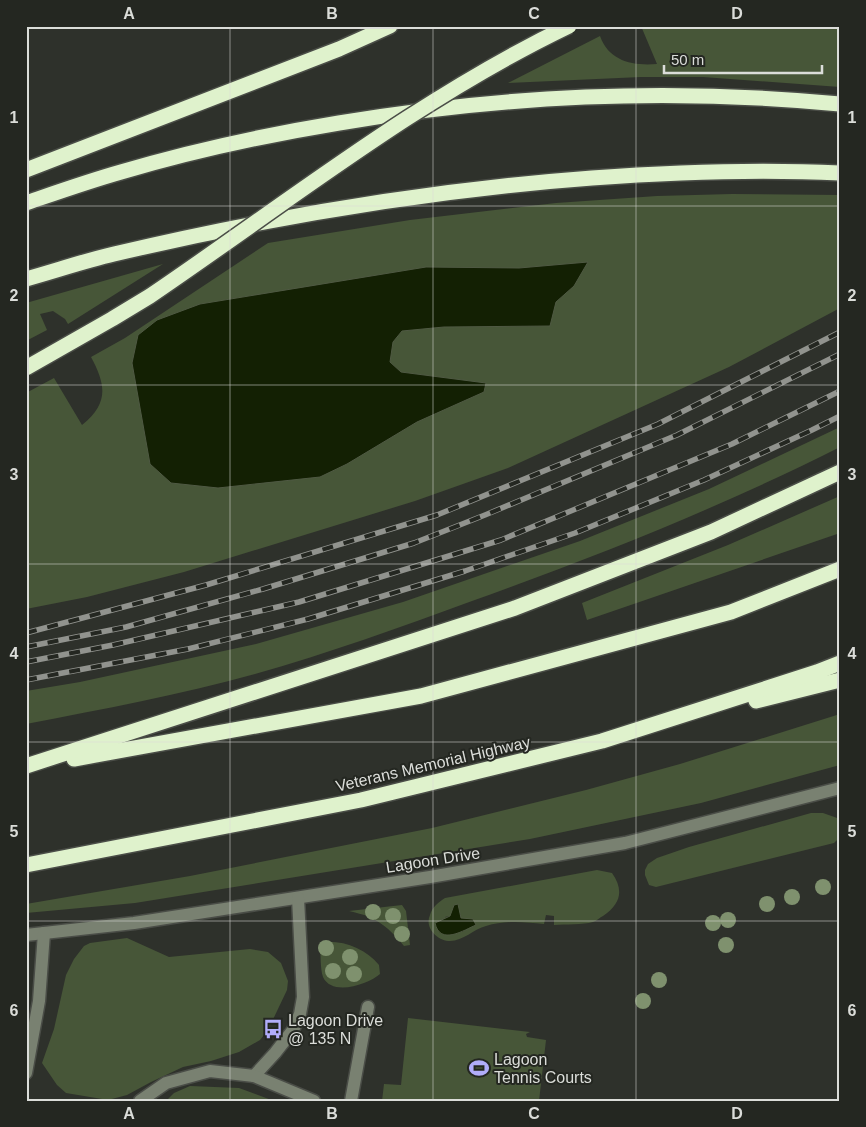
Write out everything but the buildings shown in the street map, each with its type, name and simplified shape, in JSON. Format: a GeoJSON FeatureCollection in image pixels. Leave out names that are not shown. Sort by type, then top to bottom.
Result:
{"type":"FeatureCollection","features":[{"type":"Feature","properties":{"kind":"highway"},"geometry":{"type":"LineString","coordinates":[[26,170],[339,49],[390,26]]}},
{"type":"Feature","properties":{"kind":"highway"},"geometry":{"type":"LineString","coordinates":[[26,368],[112,320],[150,296],[365,146],[436,100],[500,62],[569,26]]}},
{"type":"Feature","properties":{"kind":"highway"},"geometry":{"type":"LineString","coordinates":[[26,203],[121,172],[224,145],[316,127],[451,106],[529,99],[614,95],[717,96],[840,104]]}},
{"type":"Feature","properties":{"kind":"highway"},"geometry":{"type":"LineString","coordinates":[[26,279],[122,252],[246,225],[398,198],[516,184],[668,173],[746,171],[840,173]]}},
{"type":"Feature","properties":{"kind":"highway"},"geometry":{"type":"LineString","coordinates":[[26,767],[515,608],[711,532],[840,472]]}},
{"type":"Feature","properties":{"kind":"highway"},"geometry":{"type":"LineString","coordinates":[[26,767],[421,696],[731,612],[840,570]]}},
{"type":"Feature","properties":{"kind":"highway","name":"Veterans Memorial Highway"},"geometry":{"type":"LineString","coordinates":[[26,864],[361,800],[602,741],[840,663]]}},
{"type":"Feature","properties":{"kind":"highway"},"geometry":{"type":"LineString","coordinates":[[602,741],[840,680]]}},
{"type":"Feature","properties":{"kind":"street","name":"Lagoon Drive"},"geometry":{"type":"LineString","coordinates":[[26,935],[134,923],[298,898],[625,843],[840,788]]}},
{"type":"Feature","properties":{"kind":"street"},"geometry":{"type":"LineString","coordinates":[[254,1076],[293,1030],[300,1014],[303,997],[298,898]]}},
{"type":"Feature","properties":{"kind":"street"},"geometry":{"type":"LineString","coordinates":[[26,1073],[39,1001],[44,933]]}},
{"type":"Feature","properties":{"kind":"street"},"geometry":{"type":"LineString","coordinates":[[351,1101],[368,1007]]}},
{"type":"Feature","properties":{"kind":"street"},"geometry":{"type":"LineString","coordinates":[[140,1101],[166,1083],[210,1071],[254,1076],[314,1101]]}},
{"type":"Feature","properties":{"kind":"shaded area"},"geometry":{"type":"Polygon","coordinates":[[[641,26],[840,26],[840,87],[703,77],[641,77],[508,83],[600,36],[609,51],[622,60],[630,63],[657,64],[641,26]]]}},
{"type":"Feature","properties":{"kind":"shaded area"},"geometry":{"type":"Polygon","coordinates":[[[732,194],[840,195],[840,308],[729,367],[508,468],[415,501],[184,572],[87,597],[26,609],[26,393],[54,378],[82,425],[91,417],[101,401],[102,385],[100,376],[91,357],[125,338],[268,243],[410,220],[556,203],[657,196],[732,194]]]}},
{"type":"Feature","properties":{"kind":"shaded area"},"geometry":{"type":"Polygon","coordinates":[[[588,262],[574,286],[556,302],[550,326],[444,327],[402,331],[393,342],[390,362],[401,372],[486,383],[484,392],[417,422],[347,464],[320,477],[218,488],[171,483],[150,464],[132,363],[138,335],[157,320],[200,304],[426,267],[519,268],[588,262]]]}},
{"type":"Feature","properties":{"kind":"shaded area"},"geometry":{"type":"Polygon","coordinates":[[[163,264],[68,324],[65,319],[53,311],[40,314],[47,330],[26,341],[26,303],[163,264]]]}},
{"type":"Feature","properties":{"kind":"shaded area"},"geometry":{"type":"Polygon","coordinates":[[[840,427],[840,447],[750,490],[659,530],[519,584],[365,639],[227,682],[26,724],[26,691],[80,682],[256,644],[403,602],[580,541],[709,489],[840,427]]]}},
{"type":"Feature","properties":{"kind":"shaded area"},"geometry":{"type":"Polygon","coordinates":[[[840,496],[840,533],[587,620],[582,603],[728,545],[840,496]]]}},
{"type":"Feature","properties":{"kind":"shaded area"},"geometry":{"type":"Polygon","coordinates":[[[840,714],[840,765],[701,803],[530,839],[135,903],[26,913],[26,904],[190,876],[432,828],[586,790],[680,764],[840,714]]]}},
{"type":"Feature","properties":{"kind":"shaded area"},"geometry":{"type":"Polygon","coordinates":[[[811,813],[823,813],[840,819],[840,837],[834,843],[656,887],[649,885],[645,870],[648,864],[657,858],[689,847],[811,813]]]}},
{"type":"Feature","properties":{"kind":"shaded area"},"geometry":{"type":"Polygon","coordinates":[[[597,870],[612,873],[616,879],[619,891],[614,907],[593,922],[554,925],[554,916],[546,915],[544,924],[515,922],[493,924],[450,941],[441,939],[433,933],[429,925],[432,910],[445,898],[597,870]],[[445,917],[462,932],[470,927],[461,918],[445,917]]]}},
{"type":"Feature","properties":{"kind":"shaded area"},"geometry":{"type":"Polygon","coordinates":[[[458,904],[461,918],[473,919],[476,925],[459,933],[442,934],[435,923],[450,916],[454,905],[458,904]]]}},
{"type":"Feature","properties":{"kind":"shaded area"},"geometry":{"type":"Polygon","coordinates":[[[402,905],[406,911],[410,945],[404,946],[379,922],[367,916],[349,911],[402,905]]]}},
{"type":"Feature","properties":{"kind":"shaded area"},"geometry":{"type":"Polygon","coordinates":[[[127,938],[169,957],[250,949],[268,952],[281,963],[288,981],[287,990],[268,1030],[260,1040],[239,1052],[183,1067],[127,1095],[108,1100],[66,1093],[57,1085],[42,1063],[54,1029],[66,975],[74,959],[84,946],[90,943],[127,938]]]}},
{"type":"Feature","properties":{"kind":"shaded area"},"geometry":{"type":"Polygon","coordinates":[[[323,942],[339,942],[361,950],[379,965],[380,974],[368,982],[351,987],[334,986],[328,983],[323,977],[321,970],[320,945],[323,942]]]}},
{"type":"Feature","properties":{"kind":"shaded area","name":"Lagoon Tennis Courts"},"geometry":{"type":"Polygon","coordinates":[[[408,1018],[530,1032],[526,1034],[527,1037],[546,1040],[539,1101],[382,1101],[384,1084],[401,1085],[408,1018]]]}},
{"type":"Feature","properties":{"kind":"shaded area"},"geometry":{"type":"Polygon","coordinates":[[[190,1086],[239,1088],[274,1101],[166,1101],[174,1093],[190,1086]]]}},
{"type":"Feature","properties":{"kind":"railway"},"geometry":{"type":"LineString","coordinates":[[26,633],[206,585],[437,515],[658,424],[840,332]]}},
{"type":"Feature","properties":{"kind":"railway"},"geometry":{"type":"LineString","coordinates":[[26,647],[126,627],[263,589],[414,543],[677,435],[840,354]]}},
{"type":"Feature","properties":{"kind":"railway"},"geometry":{"type":"LineString","coordinates":[[26,662],[113,645],[299,602],[501,540],[732,444],[840,391]]}},
{"type":"Feature","properties":{"kind":"railway"},"geometry":{"type":"LineString","coordinates":[[26,680],[188,649],[308,619],[465,571],[575,533],[704,480],[840,416]]}},
{"type":"Feature","properties":{"kind":"place","name":"Lagoon Drive @ 135 N"},"geometry":{"type":"Point","coordinates":[273,1029]}},
{"type":"Feature","properties":{"kind":"place","name":"Lagoon Tennis Courts"},"geometry":{"type":"Point","coordinates":[479,1068]}}]}
